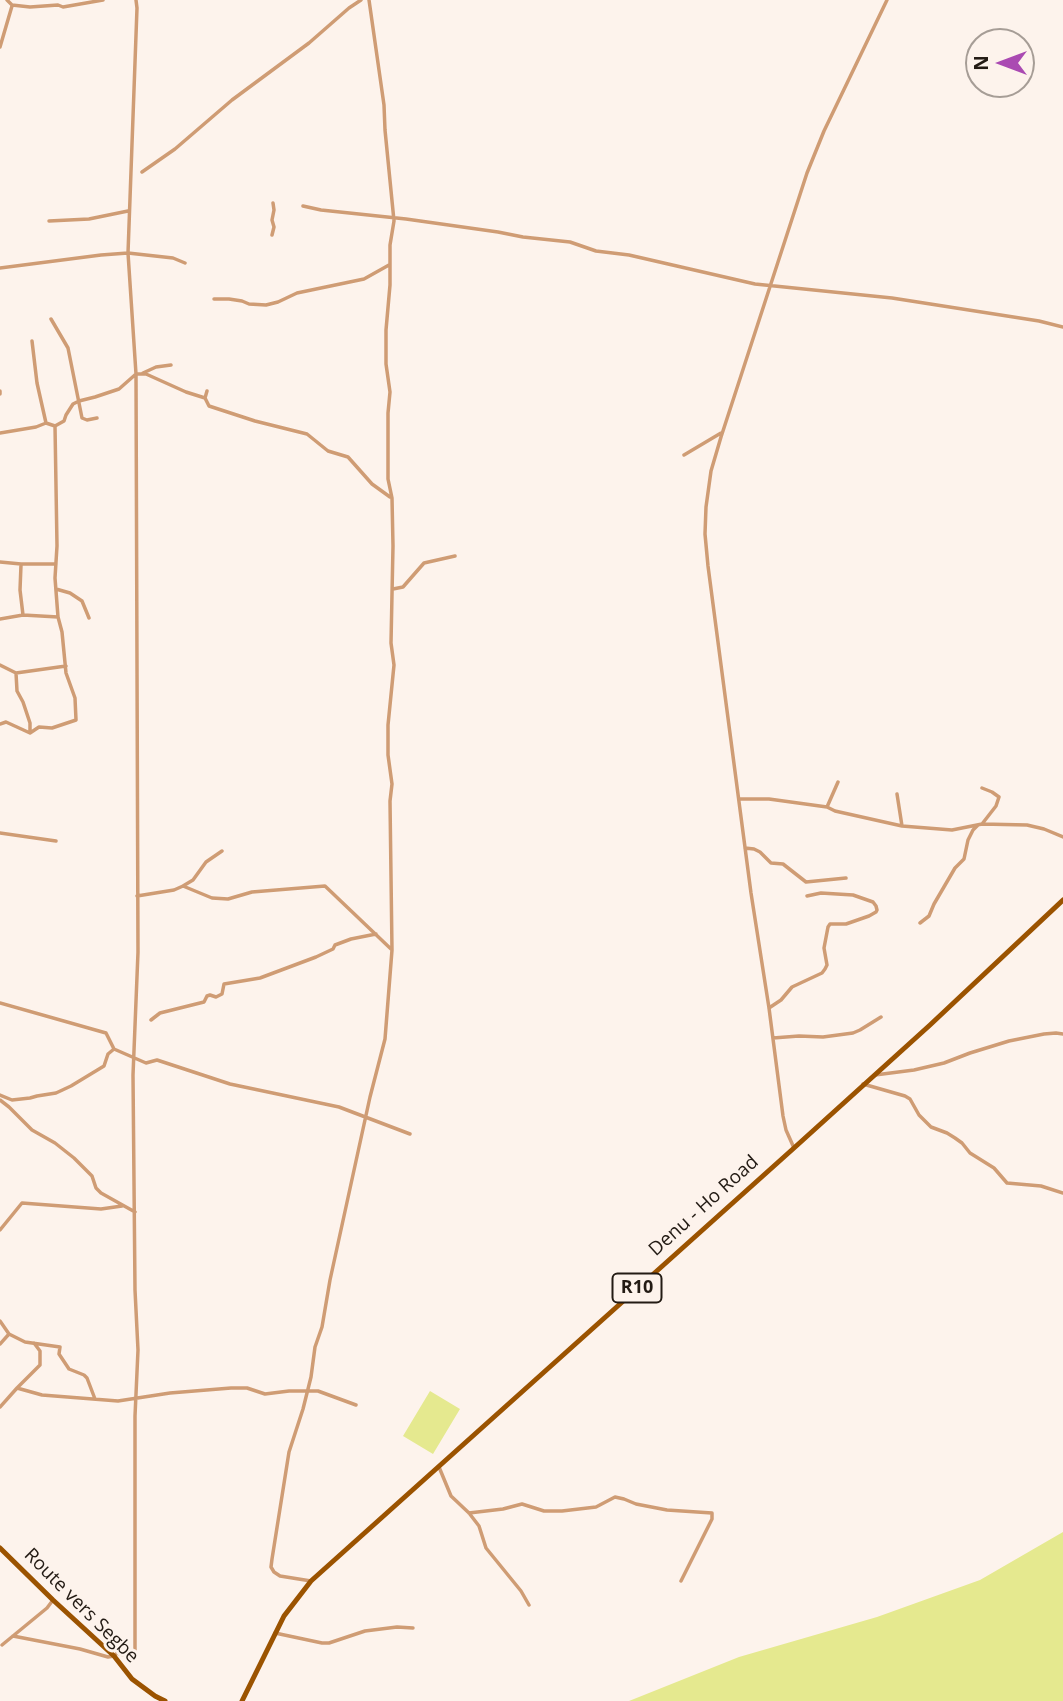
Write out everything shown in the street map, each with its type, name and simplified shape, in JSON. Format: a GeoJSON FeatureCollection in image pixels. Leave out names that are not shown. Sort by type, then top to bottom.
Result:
{"type":"FeatureCollection","features":[{"type":"Feature","properties":{"kind":"main road","name":"Denu - Ho Road"},"geometry":{"type":"LineString","coordinates":[[242,1701],[284,1616],[311,1581],[794,1148],[1063,900]]}},
{"type":"Feature","properties":{"kind":"main road","name":"Route vers Segbe"},"geometry":{"type":"LineString","coordinates":[[1,1551],[114,1656],[132,1679],[165,1701]]}},
{"type":"Feature","properties":{"kind":"street"},"geometry":{"type":"LineString","coordinates":[[7,0],[12,5],[30,6],[59,2],[63,7],[103,0]]}},
{"type":"Feature","properties":{"kind":"street"},"geometry":{"type":"LineString","coordinates":[[13,1636],[108,1657],[117,1653],[130,1657],[135,1652],[138,1350],[135,1290],[134,1058],[138,952],[139,374],[128,253],[128,211],[136,0]]}},
{"type":"Feature","properties":{"kind":"street"},"geometry":{"type":"LineString","coordinates":[[142,172],[175,149],[232,100],[309,43],[361,0]]}},
{"type":"Feature","properties":{"kind":"street"},"geometry":{"type":"LineString","coordinates":[[311,1581],[279,1576],[271,1567],[289,1452],[307,1392],[365,1117],[385,1039],[392,950],[392,784],[388,724],[394,665],[391,643],[392,498],[388,479],[390,392],[386,364],[386,330],[393,218],[384,105],[369,0]]}},
{"type":"Feature","properties":{"kind":"street"},"geometry":{"type":"LineString","coordinates":[[794,1148],[783,1116],[745,848],[705,534],[708,489],[723,432],[815,152],[887,0]]}},
{"type":"Feature","properties":{"kind":"street"},"geometry":{"type":"LineString","coordinates":[[0,47],[12,5]]}},
{"type":"Feature","properties":{"kind":"street"},"geometry":{"type":"LineString","coordinates":[[272,235],[273,203]]}},
{"type":"Feature","properties":{"kind":"street"},"geometry":{"type":"LineString","coordinates":[[303,206],[570,242],[596,251],[629,254],[742,281],[892,298],[1063,327]]}},
{"type":"Feature","properties":{"kind":"street"},"geometry":{"type":"LineString","coordinates":[[49,221],[89,219],[128,211]]}},
{"type":"Feature","properties":{"kind":"street"},"geometry":{"type":"LineString","coordinates":[[0,268],[128,253],[173,258],[185,264]]}},
{"type":"Feature","properties":{"kind":"street"},"geometry":{"type":"LineString","coordinates":[[214,299],[266,305],[298,293],[364,279],[389,265]]}},
{"type":"Feature","properties":{"kind":"street"},"geometry":{"type":"LineString","coordinates":[[51,319],[68,348],[82,418],[97,418]]}},
{"type":"Feature","properties":{"kind":"street"},"geometry":{"type":"LineString","coordinates":[[32,341],[37,383],[46,423]]}},
{"type":"Feature","properties":{"kind":"street"},"geometry":{"type":"LineString","coordinates":[[0,433],[46,423],[55,426],[64,421],[73,404],[119,389],[139,374],[156,367],[172,365]]}},
{"type":"Feature","properties":{"kind":"street"},"geometry":{"type":"LineString","coordinates":[[139,374],[146,374],[205,398],[209,405],[255,421],[307,434],[328,451],[348,457],[372,484],[392,498]]}},
{"type":"Feature","properties":{"kind":"street"},"geometry":{"type":"LineString","coordinates":[[205,398],[207,391]]}},
{"type":"Feature","properties":{"kind":"street"},"geometry":{"type":"LineString","coordinates":[[30,733],[39,727],[52,728],[76,720],[75,698],[66,666],[56,589],[55,426]]}},
{"type":"Feature","properties":{"kind":"street"},"geometry":{"type":"LineString","coordinates":[[684,455],[723,432]]}},
{"type":"Feature","properties":{"kind":"street"},"geometry":{"type":"LineString","coordinates":[[393,589],[403,587],[424,563],[455,556]]}},
{"type":"Feature","properties":{"kind":"street"},"geometry":{"type":"LineString","coordinates":[[0,562],[56,564]]}},
{"type":"Feature","properties":{"kind":"street"},"geometry":{"type":"LineString","coordinates":[[21,564],[23,615]]}},
{"type":"Feature","properties":{"kind":"street"},"geometry":{"type":"LineString","coordinates":[[56,589],[70,593],[82,601],[89,618]]}},
{"type":"Feature","properties":{"kind":"street"},"geometry":{"type":"LineString","coordinates":[[0,619],[23,615],[58,617]]}},
{"type":"Feature","properties":{"kind":"street"},"geometry":{"type":"LineString","coordinates":[[0,666],[16,673],[66,666]]}},
{"type":"Feature","properties":{"kind":"street"},"geometry":{"type":"LineString","coordinates":[[16,673],[17,691],[30,723],[30,733]]}},
{"type":"Feature","properties":{"kind":"street"},"geometry":{"type":"LineString","coordinates":[[0,724],[6,722],[30,733]]}},
{"type":"Feature","properties":{"kind":"street"},"geometry":{"type":"LineString","coordinates":[[827,807],[838,782]]}},
{"type":"Feature","properties":{"kind":"street"},"geometry":{"type":"LineString","coordinates":[[920,923],[929,916],[954,868],[964,859],[973,830],[996,806],[999,797],[982,788]]}},
{"type":"Feature","properties":{"kind":"street"},"geometry":{"type":"LineString","coordinates":[[897,794],[902,826]]}},
{"type":"Feature","properties":{"kind":"street"},"geometry":{"type":"LineString","coordinates":[[739,799],[769,799],[827,807],[902,826],[952,830],[980,825],[1027,825],[1063,838]]}},
{"type":"Feature","properties":{"kind":"street"},"geometry":{"type":"LineString","coordinates":[[0,833],[56,841]]}},
{"type":"Feature","properties":{"kind":"street"},"geometry":{"type":"LineString","coordinates":[[745,848],[760,852],[771,863],[783,864],[806,882],[846,878]]}},
{"type":"Feature","properties":{"kind":"street"},"geometry":{"type":"LineString","coordinates":[[137,896],[183,886],[193,880],[206,862],[222,851]]}},
{"type":"Feature","properties":{"kind":"street"},"geometry":{"type":"LineString","coordinates":[[183,886],[212,898],[228,899],[252,892],[325,886],[392,950]]}},
{"type":"Feature","properties":{"kind":"street"},"geometry":{"type":"LineString","coordinates":[[769,1008],[781,1000],[792,987],[825,969],[827,965],[824,948],[830,924],[846,924],[869,916],[877,910],[873,902],[853,895],[821,893],[807,896]]}},
{"type":"Feature","properties":{"kind":"street"},"geometry":{"type":"LineString","coordinates":[[151,1020],[160,1013],[204,1002],[207,996],[216,997],[222,994],[224,984],[260,978],[324,953],[335,945],[376,934]]}},
{"type":"Feature","properties":{"kind":"street"},"geometry":{"type":"LineString","coordinates":[[0,1003],[106,1033],[114,1049],[146,1063],[157,1060],[230,1084],[339,1107],[410,1134]]}},
{"type":"Feature","properties":{"kind":"street"},"geometry":{"type":"LineString","coordinates":[[773,1038],[823,1037],[853,1033],[881,1017]]}},
{"type":"Feature","properties":{"kind":"street"},"geometry":{"type":"LineString","coordinates":[[873,1075],[944,1063],[1009,1041],[1044,1034],[1063,1034]]}},
{"type":"Feature","properties":{"kind":"street"},"geometry":{"type":"LineString","coordinates":[[0,1098],[12,1100],[56,1093],[104,1066],[108,1054],[114,1049]]}},
{"type":"Feature","properties":{"kind":"street"},"geometry":{"type":"LineString","coordinates":[[863,1084],[910,1099],[919,1115],[931,1127],[962,1143],[970,1153],[995,1168],[1007,1184],[1041,1186],[1063,1193]]}},
{"type":"Feature","properties":{"kind":"street"},"geometry":{"type":"LineString","coordinates":[[0,1098],[32,1130],[74,1158],[92,1176],[101,1193],[135,1212]]}},
{"type":"Feature","properties":{"kind":"street"},"geometry":{"type":"LineString","coordinates":[[0,1230],[22,1203],[101,1209],[124,1205]]}},
{"type":"Feature","properties":{"kind":"street"},"geometry":{"type":"LineString","coordinates":[[0,1321],[9,1335],[25,1342],[60,1347],[59,1354],[63,1361],[69,1369],[85,1375],[95,1399]]}},
{"type":"Feature","properties":{"kind":"street"},"geometry":{"type":"LineString","coordinates":[[0,1345],[9,1335]]}},
{"type":"Feature","properties":{"kind":"street"},"geometry":{"type":"LineString","coordinates":[[0,1407],[40,1365],[40,1351],[34,1343]]}},
{"type":"Feature","properties":{"kind":"street"},"geometry":{"type":"LineString","coordinates":[[17,1388],[42,1395],[118,1401],[231,1388],[247,1388],[265,1394],[318,1391],[356,1405]]}},
{"type":"Feature","properties":{"kind":"street"},"geometry":{"type":"LineString","coordinates":[[439,1467],[451,1496],[479,1526],[486,1548],[529,1605]]}},
{"type":"Feature","properties":{"kind":"street"},"geometry":{"type":"LineString","coordinates":[[469,1513],[495,1511],[522,1504],[544,1511],[562,1511],[596,1507],[615,1497],[667,1510],[712,1513],[681,1581]]}},
{"type":"Feature","properties":{"kind":"street"},"geometry":{"type":"LineString","coordinates":[[2,1645],[53,1600]]}},
{"type":"Feature","properties":{"kind":"street"},"geometry":{"type":"LineString","coordinates":[[275,1633],[329,1643],[365,1631],[414,1628]]}},
{"type":"Feature","properties":{"kind":"green space"},"geometry":{"type":"Polygon","coordinates":[[[430,1391],[460,1409],[433,1454],[403,1436],[430,1391]]]}},
{"type":"Feature","properties":{"kind":"green space"},"geometry":{"type":"Polygon","coordinates":[[[1063,1532],[1063,1701],[629,1701],[739,1657],[877,1617],[980,1580],[1063,1532]]]}}]}
